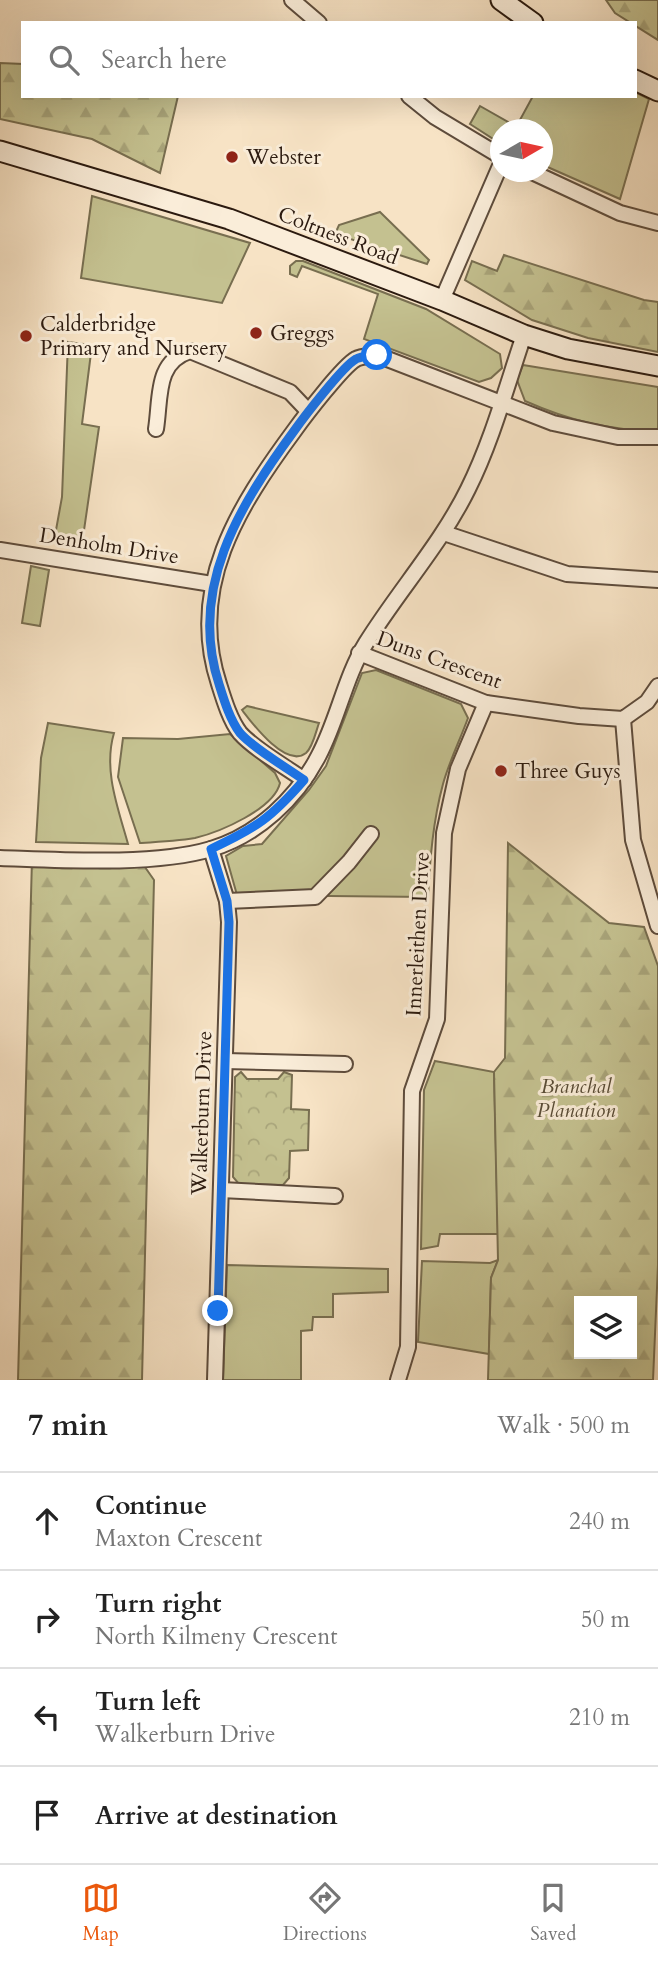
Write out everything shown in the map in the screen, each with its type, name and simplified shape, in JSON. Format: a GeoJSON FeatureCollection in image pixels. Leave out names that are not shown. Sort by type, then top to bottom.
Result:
{"type":"FeatureCollection","features":[{"type":"Feature","properties":{"kind":"street"},"geometry":{"type":"LineString","coordinates":[[292,0],[316,21]]}},
{"type":"Feature","properties":{"kind":"street"},"geometry":{"type":"LineString","coordinates":[[501,0],[530,21]]}},
{"type":"Feature","properties":{"kind":"street"},"geometry":{"type":"LineString","coordinates":[[637,81],[658,91]]}},
{"type":"Feature","properties":{"kind":"street"},"geometry":{"type":"LineString","coordinates":[[411,98],[435,117],[490,150]]}},
{"type":"Feature","properties":{"kind":"street","name":"Coltness Road"},"geometry":{"type":"LineString","coordinates":[[0,150],[229,219],[442,300],[524,335],[568,349],[658,366]]}},
{"type":"Feature","properties":{"kind":"street"},"geometry":{"type":"LineString","coordinates":[[442,300],[493,182]]}},
{"type":"Feature","properties":{"kind":"street"},"geometry":{"type":"LineString","coordinates":[[553,182],[620,213],[658,223]]}},
{"type":"Feature","properties":{"kind":"street"},"geometry":{"type":"LineString","coordinates":[[0,858],[140,860],[211,849],[251,830],[275,813],[304,780],[320,752],[359,653],[396,595],[444,533],[470,487],[524,335]]}},
{"type":"Feature","properties":{"kind":"street"},"geometry":{"type":"LineString","coordinates":[[156,429],[165,367],[176,355],[190,351],[290,392],[308,411]]}},
{"type":"Feature","properties":{"kind":"street"},"geometry":{"type":"LineString","coordinates":[[304,780],[241,733],[225,704],[211,660],[208,620],[212,584],[235,518],[264,471],[308,411],[356,358],[377,355],[553,423],[618,437],[658,437]]}},
{"type":"Feature","properties":{"kind":"street"},"geometry":{"type":"LineString","coordinates":[[444,533],[567,573],[658,580]]}},
{"type":"Feature","properties":{"kind":"street","name":"Denholm Drive"},"geometry":{"type":"LineString","coordinates":[[0,550],[212,584]]}},
{"type":"Feature","properties":{"kind":"street","name":"Duns Crescent"},"geometry":{"type":"LineString","coordinates":[[359,653],[486,703],[623,719]]}},
{"type":"Feature","properties":{"kind":"street"},"geometry":{"type":"LineString","coordinates":[[658,686],[647,702],[623,719],[633,840],[658,926]]}},
{"type":"Feature","properties":{"kind":"street","name":"Innerleithen Drive"},"geometry":{"type":"LineString","coordinates":[[398,1380],[408,1347],[412,1091],[437,1019],[444,834],[458,769],[486,703]]}},
{"type":"Feature","properties":{"kind":"street"},"geometry":{"type":"LineString","coordinates":[[227,901],[314,897],[349,862],[371,834]]}},
{"type":"Feature","properties":{"kind":"street","name":"Walkerburn Drive"},"geometry":{"type":"LineString","coordinates":[[211,849],[227,901],[215,1380]]}},
{"type":"Feature","properties":{"kind":"street"},"geometry":{"type":"LineString","coordinates":[[225,1061],[345,1064]]}},
{"type":"Feature","properties":{"kind":"street"},"geometry":{"type":"LineString","coordinates":[[220,1190],[335,1196]]}},
{"type":"Feature","properties":{"kind":"green space"},"geometry":{"type":"Polygon","coordinates":[[[606,0],[658,0],[658,40],[637,27],[637,21],[628,21],[615,13],[606,0]]]}},
{"type":"Feature","properties":{"kind":"green space"},"geometry":{"type":"Polygon","coordinates":[[[0,63],[21,64],[21,98],[178,98],[160,173],[92,139],[0,119],[0,63]]]}},
{"type":"Feature","properties":{"kind":"green space"},"geometry":{"type":"Polygon","coordinates":[[[637,93],[649,99],[620,199],[553,169],[553,119],[520,119],[532,98],[637,98],[637,93]]]}},
{"type":"Feature","properties":{"kind":"green space"},"geometry":{"type":"Polygon","coordinates":[[[480,106],[503,119],[490,119],[490,137],[470,124],[480,106]]]}},
{"type":"Feature","properties":{"kind":"green space"},"geometry":{"type":"Polygon","coordinates":[[[92,196],[250,243],[222,303],[81,278],[92,196]]]}},
{"type":"Feature","properties":{"kind":"green space"},"geometry":{"type":"Polygon","coordinates":[[[380,212],[429,260],[427,264],[335,234],[339,225],[380,212]]]}},
{"type":"Feature","properties":{"kind":"green space"},"geometry":{"type":"Polygon","coordinates":[[[504,255],[644,300],[658,302],[658,352],[588,338],[532,320],[465,280],[472,261],[497,271],[504,255]]]}},
{"type":"Feature","properties":{"kind":"green space"},"geometry":{"type":"Polygon","coordinates":[[[296,261],[303,261],[426,309],[500,354],[502,368],[491,378],[479,382],[364,339],[378,294],[302,266],[297,277],[290,274],[290,266],[296,261]]]}},
{"type":"Feature","properties":{"kind":"green space"},"geometry":{"type":"Polygon","coordinates":[[[68,342],[92,345],[82,424],[99,427],[82,544],[54,541],[62,497],[68,342]]]}},
{"type":"Feature","properties":{"kind":"green space"},"geometry":{"type":"Polygon","coordinates":[[[523,365],[658,387],[658,432],[590,423],[525,401],[517,380],[523,365]]]}},
{"type":"Feature","properties":{"kind":"green space"},"geometry":{"type":"Polygon","coordinates":[[[31,566],[49,570],[40,626],[22,623],[31,566]]]}},
{"type":"Feature","properties":{"kind":"green space"},"geometry":{"type":"Polygon","coordinates":[[[376,670],[461,704],[468,718],[443,784],[432,840],[428,897],[237,895],[226,856],[243,846],[262,844],[309,790],[326,766],[362,673],[376,670]]]}},
{"type":"Feature","properties":{"kind":"green space"},"geometry":{"type":"Polygon","coordinates":[[[247,706],[319,723],[306,753],[289,755],[280,750],[261,734],[242,710],[247,706]]]}},
{"type":"Feature","properties":{"kind":"green space"},"geometry":{"type":"Polygon","coordinates":[[[48,723],[114,733],[111,775],[128,844],[36,842],[41,758],[48,723]]]}},
{"type":"Feature","properties":{"kind":"green space"},"geometry":{"type":"Polygon","coordinates":[[[230,734],[275,773],[280,783],[276,793],[245,818],[218,831],[195,838],[140,843],[118,777],[123,738],[178,739],[230,734]]]}},
{"type":"Feature","properties":{"kind":"green space","name":"Branchal Planation"},"geometry":{"type":"Polygon","coordinates":[[[508,843],[609,923],[644,927],[658,966],[658,1265],[653,1380],[488,1380],[491,1278],[498,1260],[494,1072],[505,1058],[508,843]]]}},
{"type":"Feature","properties":{"kind":"green space"},"geometry":{"type":"Polygon","coordinates":[[[32,859],[140,860],[154,880],[142,1380],[18,1380],[32,859]]]}},
{"type":"Feature","properties":{"kind":"green space"},"geometry":{"type":"Polygon","coordinates":[[[435,1061],[494,1072],[498,1234],[440,1234],[438,1246],[421,1249],[424,1090],[435,1061]]]}},
{"type":"Feature","properties":{"kind":"green space"},"geometry":{"type":"Polygon","coordinates":[[[241,1072],[247,1079],[278,1079],[284,1072],[292,1075],[291,1109],[309,1110],[308,1150],[290,1151],[289,1178],[283,1185],[239,1184],[233,1177],[235,1077],[241,1072]]]}},
{"type":"Feature","properties":{"kind":"green space"},"geometry":{"type":"Polygon","coordinates":[[[498,1260],[491,1278],[489,1354],[418,1342],[422,1261],[490,1263],[498,1260]]]}},
{"type":"Feature","properties":{"kind":"green space"},"geometry":{"type":"Polygon","coordinates":[[[227,1265],[388,1269],[388,1292],[333,1294],[333,1317],[313,1317],[312,1330],[301,1331],[301,1380],[223,1380],[227,1265]]]}},
{"type":"Feature","properties":{"kind":"place","name":"Webster"},"geometry":{"type":"Point","coordinates":[232,157]}},
{"type":"Feature","properties":{"kind":"place","name":"Greggs"},"geometry":{"type":"Point","coordinates":[256,333]}},
{"type":"Feature","properties":{"kind":"place","name":"Calderbridge Primary and Nursery"},"geometry":{"type":"Point","coordinates":[26,336]}},
{"type":"Feature","properties":{"kind":"place","name":"Three Guys"},"geometry":{"type":"Point","coordinates":[501,771]}},
{"type":"Feature","properties":{"kind":"route"},"geometry":{"type":"LineString","coordinates":[[218,1311],[229,922],[227,901],[211,849],[251,830],[275,813],[304,780],[241,733],[225,704],[211,660],[208,620],[212,584],[235,518],[264,471],[308,411],[356,358],[377,355]]}}]}
